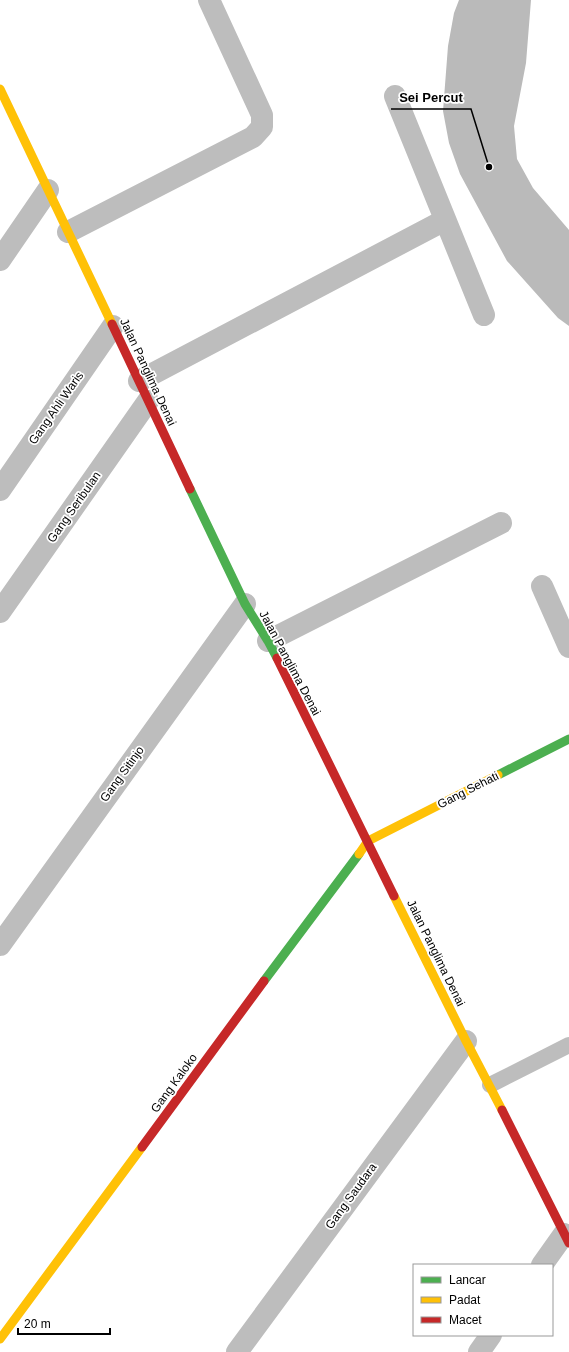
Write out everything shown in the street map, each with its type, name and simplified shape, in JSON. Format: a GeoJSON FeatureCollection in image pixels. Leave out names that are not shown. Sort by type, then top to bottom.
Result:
{"type":"FeatureCollection","features":[{"type":"Feature","properties":{"kind":"main road","name":"Jalan Panglima Denai"},"geometry":{"type":"LineString","coordinates":[[0,89],[245,604],[268,641],[466,1041],[490,1085],[567,1238]]}},
{"type":"Feature","properties":{"kind":"main road","name":"Gang Sehati"},"geometry":{"type":"LineString","coordinates":[[368,841],[569,740]]}},
{"type":"Feature","properties":{"kind":"main road","name":"Gang Kaloko"},"geometry":{"type":"LineString","coordinates":[[0,1339],[368,841]]}},
{"type":"Feature","properties":{"kind":"street"},"geometry":{"type":"LineString","coordinates":[[68,232],[253,137],[262,127],[262,115],[209,0]]}},
{"type":"Feature","properties":{"kind":"street"},"geometry":{"type":"LineString","coordinates":[[395,96],[484,315]]}},
{"type":"Feature","properties":{"kind":"street"},"geometry":{"type":"LineString","coordinates":[[0,260],[48,190]]}},
{"type":"Feature","properties":{"kind":"street"},"geometry":{"type":"LineString","coordinates":[[139,381],[445,220]]}},
{"type":"Feature","properties":{"kind":"street","name":"Gang Ahli Waris"},"geometry":{"type":"LineString","coordinates":[[0,490],[113,326]]}},
{"type":"Feature","properties":{"kind":"street","name":"Gang Seribulan"},"geometry":{"type":"LineString","coordinates":[[0,612],[148,401]]}},
{"type":"Feature","properties":{"kind":"street"},"geometry":{"type":"LineString","coordinates":[[268,641],[502,523]]}},
{"type":"Feature","properties":{"kind":"street"},"geometry":{"type":"LineString","coordinates":[[542,586],[569,647]]}},
{"type":"Feature","properties":{"kind":"street","name":"Gang Sitinjo"},"geometry":{"type":"LineString","coordinates":[[0,945],[245,604]]}},
{"type":"Feature","properties":{"kind":"street","name":"Gang Saudara"},"geometry":{"type":"LineString","coordinates":[[237,1352],[466,1041]]}},
{"type":"Feature","properties":{"kind":"street"},"geometry":{"type":"LineString","coordinates":[[543,1264],[567,1238]]}},
{"type":"Feature","properties":{"kind":"street"},"geometry":{"type":"LineString","coordinates":[[479,1352],[490,1336]]}},
{"type":"Feature","properties":{"kind":"lane"},"geometry":{"type":"LineString","coordinates":[[490,1085],[569,1045]]}},
{"type":"Feature","properties":{"kind":"shaded area"},"geometry":{"type":"Polygon","coordinates":[[[459,0],[531,0],[526,63],[514,126],[517,159],[533,188],[569,230],[569,326],[558,318],[507,261],[460,174],[449,143],[443,111],[448,46],[454,13],[459,0]]]}},
{"type":"Feature","properties":{"kind":"traffic: fast"},"geometry":{"type":"LineString","coordinates":[[190,489],[245,604],[277,658]]}},
{"type":"Feature","properties":{"kind":"traffic: fast"},"geometry":{"type":"LineString","coordinates":[[498,775],[569,739]]}},
{"type":"Feature","properties":{"kind":"traffic: fast"},"geometry":{"type":"LineString","coordinates":[[264,981],[359,854]]}},
{"type":"Feature","properties":{"kind":"traffic: slow"},"geometry":{"type":"LineString","coordinates":[[0,89],[112,324]]}},
{"type":"Feature","properties":{"kind":"traffic: slow"},"geometry":{"type":"LineString","coordinates":[[359,854],[368,841],[498,775]]}},
{"type":"Feature","properties":{"kind":"traffic: slow"},"geometry":{"type":"LineString","coordinates":[[394,896],[502,1110]]}},
{"type":"Feature","properties":{"kind":"traffic: slow"},"geometry":{"type":"LineString","coordinates":[[0,1339],[142,1147]]}},
{"type":"Feature","properties":{"kind":"traffic: jam"},"geometry":{"type":"LineString","coordinates":[[112,324],[190,489]]}},
{"type":"Feature","properties":{"kind":"traffic: jam"},"geometry":{"type":"LineString","coordinates":[[277,658],[394,896]]}},
{"type":"Feature","properties":{"kind":"traffic: jam"},"geometry":{"type":"LineString","coordinates":[[142,1147],[264,981]]}},
{"type":"Feature","properties":{"kind":"traffic: jam"},"geometry":{"type":"LineString","coordinates":[[502,1110],[569,1243]]}},
{"type":"Feature","properties":{"kind":"place","name":"Sei Percut"},"geometry":{"type":"Point","coordinates":[489,167]}}]}
